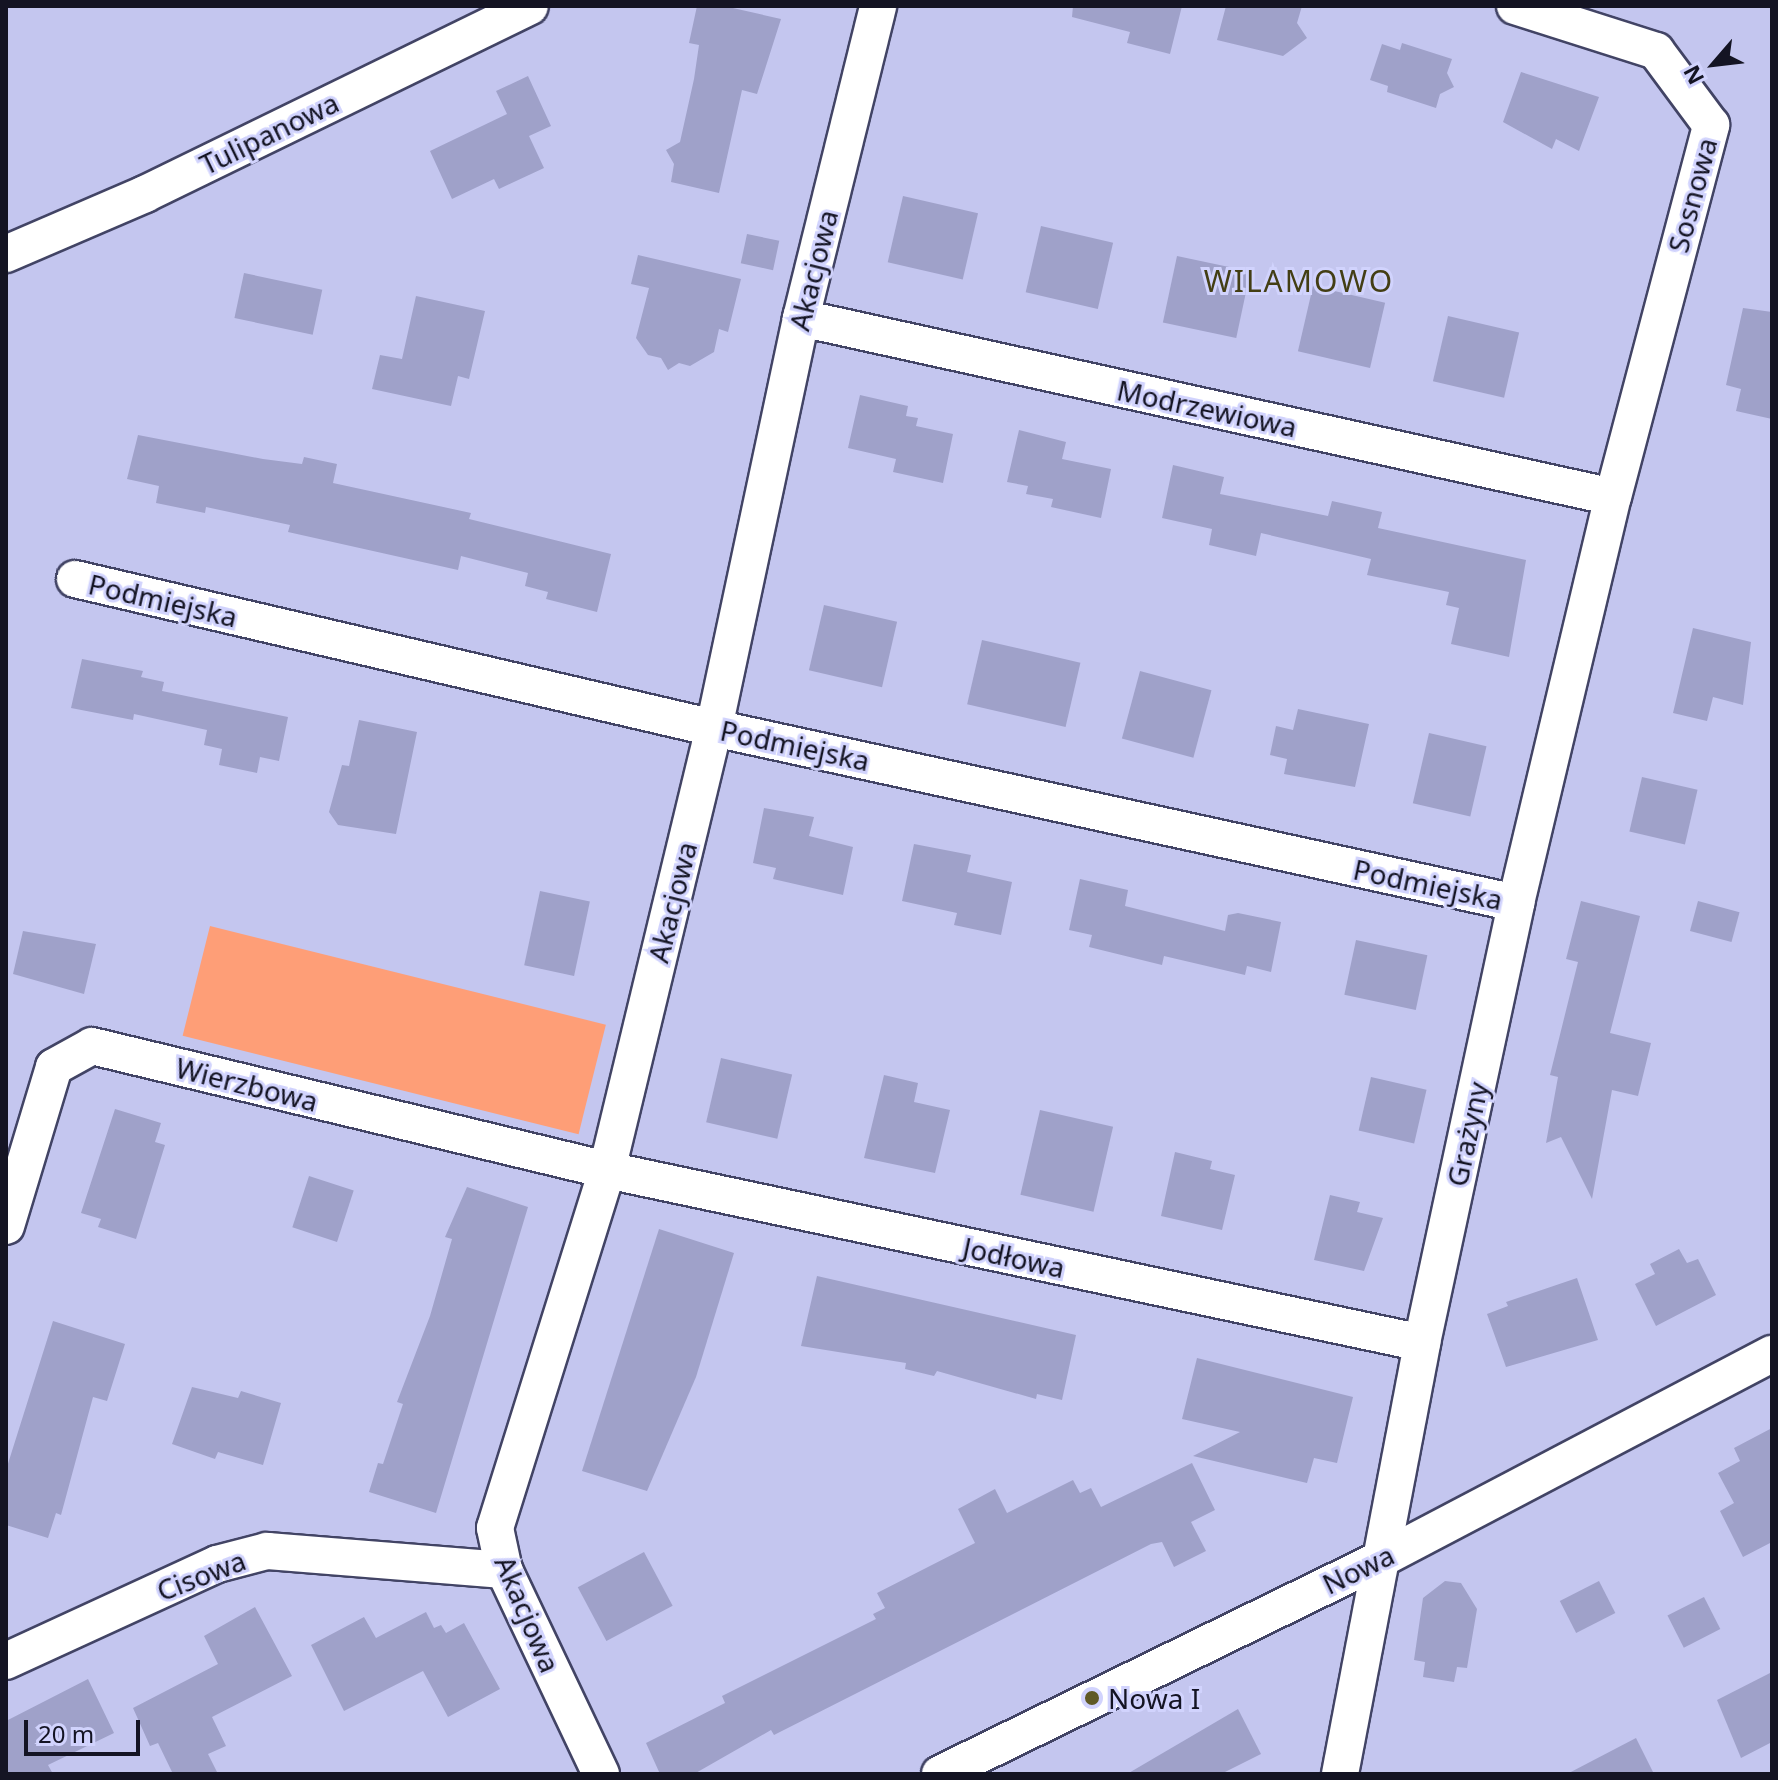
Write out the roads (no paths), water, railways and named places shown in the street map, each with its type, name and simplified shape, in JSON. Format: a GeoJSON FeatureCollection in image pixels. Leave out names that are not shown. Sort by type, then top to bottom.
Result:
{"type":"FeatureCollection","features":[{"type":"Feature","properties":{"kind":"street","name":"Tulipanowa"},"geometry":{"type":"LineString","coordinates":[[6,254],[145,194],[530,6]]}},
{"type":"Feature","properties":{"kind":"street","name":"Akacjowa"},"geometry":{"type":"LineString","coordinates":[[601,1774],[504,1570],[495,1528],[607,1170],[714,728],[801,318],[878,6]]}},
{"type":"Feature","properties":{"kind":"street","name":"Sosnowa"},"geometry":{"type":"LineString","coordinates":[[1515,6],[1656,51],[1711,125],[1613,497]]}},
{"type":"Feature","properties":{"kind":"street","name":"Modrzewiowa"},"geometry":{"type":"LineString","coordinates":[[801,318],[1613,497]]}},
{"type":"Feature","properties":{"kind":"street","name":"Grażyny"},"geometry":{"type":"LineString","coordinates":[[1340,1774],[1422,1343],[1516,903],[1613,497]]}},
{"type":"Feature","properties":{"kind":"street","name":"Podmiejska"},"geometry":{"type":"LineString","coordinates":[[75,579],[714,728],[1516,903]]}},
{"type":"Feature","properties":{"kind":"street","name":"Wierzbowa"},"geometry":{"type":"LineString","coordinates":[[7,1219],[54,1067],[92,1046],[607,1170]]}},
{"type":"Feature","properties":{"kind":"street","name":"Jodłowa"},"geometry":{"type":"LineString","coordinates":[[607,1170],[1422,1343]]}},
{"type":"Feature","properties":{"kind":"street","name":"Nowa"},"geometry":{"type":"LineString","coordinates":[[940,1774],[1381,1559],[1772,1354]]}},
{"type":"Feature","properties":{"kind":"street","name":"Cisowa"},"geometry":{"type":"LineString","coordinates":[[6,1661],[217,1564],[267,1551],[504,1570]]}},
{"type":"Feature","properties":{"kind":"place","name":"Nowa I"},"geometry":{"type":"Point","coordinates":[1092,1698]}},
{"type":"Feature","properties":{"kind":"district","name":"WILAMOWO"},"geometry":{"type":"Point","coordinates":[1299,281]}}]}
